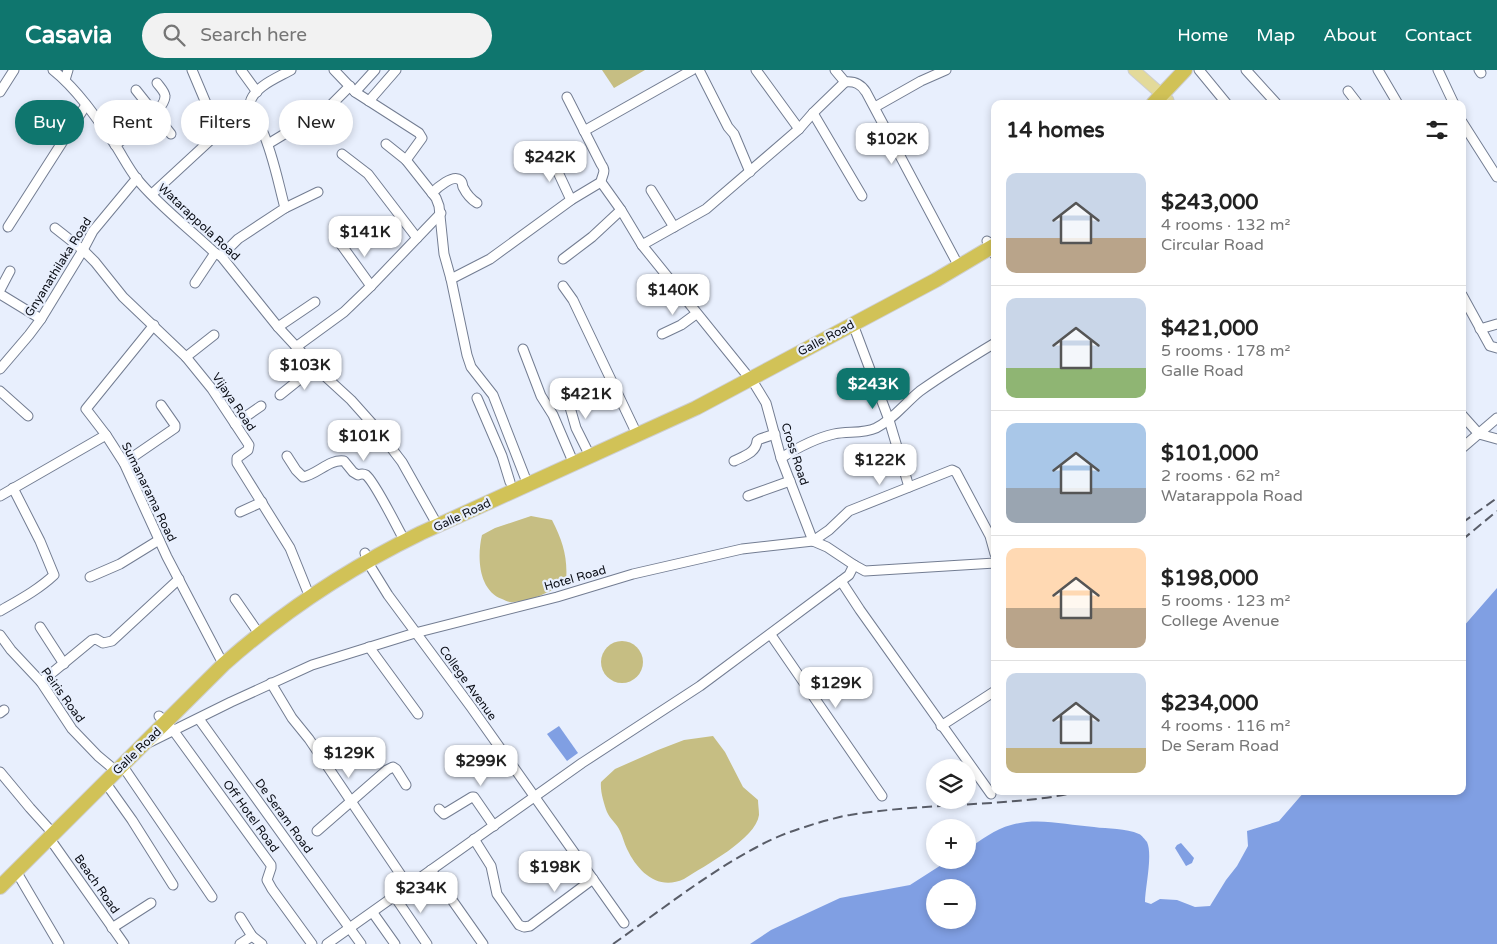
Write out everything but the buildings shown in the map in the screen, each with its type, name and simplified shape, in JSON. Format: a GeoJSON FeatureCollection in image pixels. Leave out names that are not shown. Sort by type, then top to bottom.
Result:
{"type":"FeatureCollection","features":[{"type":"Feature","properties":{"kind":"highway"},"geometry":{"type":"LineString","coordinates":[[1163,100],[1184,70]]}},
{"type":"Feature","properties":{"kind":"highway"},"geometry":{"type":"LineString","coordinates":[[1163,100],[1198,70]]}},
{"type":"Feature","properties":{"kind":"highway","name":"Galle Road"},"geometry":{"type":"LineString","coordinates":[[0,887],[49,834],[87,788],[166,723],[220,658],[255,628],[330,574],[526,480],[696,408],[746,376],[804,344],[956,261],[991,246]]}},
{"type":"Feature","properties":{"kind":"highway","name":"Galle Road"},"geometry":{"type":"LineString","coordinates":[[0,877],[104,782],[116,765],[138,749],[166,723],[195,692],[242,648],[296,606],[401,534],[436,522],[510,482],[526,480],[571,456],[746,376],[936,280],[991,246]]}},
{"type":"Feature","properties":{"kind":"main road"},"geometry":{"type":"LineString","coordinates":[[1134,70],[1161,100]]}},
{"type":"Feature","properties":{"kind":"street"},"geometry":{"type":"LineString","coordinates":[[1,88],[14,70]]}},
{"type":"Feature","properties":{"kind":"street","name":"Watarappola Road"},"geometry":{"type":"LineString","coordinates":[[52,70],[65,80],[94,116]]}},
{"type":"Feature","properties":{"kind":"street"},"geometry":{"type":"LineString","coordinates":[[65,80],[68,70]]}},
{"type":"Feature","properties":{"kind":"street"},"geometry":{"type":"LineString","coordinates":[[192,70],[204,100]]}},
{"type":"Feature","properties":{"kind":"street"},"geometry":{"type":"LineString","coordinates":[[252,100],[264,85],[291,70]]}},
{"type":"Feature","properties":{"kind":"street"},"geometry":{"type":"LineString","coordinates":[[334,70],[352,89],[366,100],[420,133],[422,138],[406,160]]}},
{"type":"Feature","properties":{"kind":"street"},"geometry":{"type":"LineString","coordinates":[[269,143],[329,107],[375,70]]}},
{"type":"Feature","properties":{"kind":"street"},"geometry":{"type":"LineString","coordinates":[[366,100],[396,70]]}},
{"type":"Feature","properties":{"kind":"street"},"geometry":{"type":"LineString","coordinates":[[584,131],[692,70]]}},
{"type":"Feature","properties":{"kind":"street"},"geometry":{"type":"LineString","coordinates":[[699,70],[734,134],[750,172]]}},
{"type":"Feature","properties":{"kind":"street"},"geometry":{"type":"LineString","coordinates":[[756,70],[799,129]]}},
{"type":"Feature","properties":{"kind":"street"},"geometry":{"type":"LineString","coordinates":[[835,70],[845,82],[856,83],[863,87],[956,261]]}},
{"type":"Feature","properties":{"kind":"street"},"geometry":{"type":"LineString","coordinates":[[875,107],[920,81],[946,70]]}},
{"type":"Feature","properties":{"kind":"street"},"geometry":{"type":"LineString","coordinates":[[1198,70],[1224,100]]}},
{"type":"Feature","properties":{"kind":"street"},"geometry":{"type":"LineString","coordinates":[[1246,70],[1274,100]]}},
{"type":"Feature","properties":{"kind":"street"},"geometry":{"type":"LineString","coordinates":[[1378,70],[1396,100]]}},
{"type":"Feature","properties":{"kind":"street"},"geometry":{"type":"LineString","coordinates":[[1438,70],[1452,100]]}},
{"type":"Feature","properties":{"kind":"street"},"geometry":{"type":"LineString","coordinates":[[243,71],[257,92]]}},
{"type":"Feature","properties":{"kind":"street"},"geometry":{"type":"LineString","coordinates":[[642,246],[706,209],[799,129],[845,82]]}},
{"type":"Feature","properties":{"kind":"street"},"geometry":{"type":"LineString","coordinates":[[157,83],[165,95],[164,100]]}},
{"type":"Feature","properties":{"kind":"street"},"geometry":{"type":"LineString","coordinates":[[136,90],[144,100]]}},
{"type":"Feature","properties":{"kind":"street"},"geometry":{"type":"LineString","coordinates":[[1348,90],[1355,100]]}},
{"type":"Feature","properties":{"kind":"street"},"geometry":{"type":"LineString","coordinates":[[451,279],[490,259],[571,200],[602,182],[605,172],[604,168],[567,97]]}},
{"type":"Feature","properties":{"kind":"street"},"geometry":{"type":"LineString","coordinates":[[8,227],[86,105]]}},
{"type":"Feature","properties":{"kind":"street"},"geometry":{"type":"LineString","coordinates":[[814,113],[862,196]]}},
{"type":"Feature","properties":{"kind":"street"},"geometry":{"type":"LineString","coordinates":[[1466,128],[1497,177]]}},
{"type":"Feature","properties":{"kind":"street"},"geometry":{"type":"LineString","coordinates":[[386,144],[406,160],[436,198],[441,213],[444,254],[467,355],[472,367],[493,395],[526,480]]}},
{"type":"Feature","properties":{"kind":"street","name":"Watarappola Road"},"geometry":{"type":"LineString","coordinates":[[115,145],[137,178],[218,255],[296,348],[351,400],[376,428],[402,462],[436,522]]}},
{"type":"Feature","properties":{"kind":"street"},"geometry":{"type":"LineString","coordinates":[[152,194],[205,145]]}},
{"type":"Feature","properties":{"kind":"street"},"geometry":{"type":"LineString","coordinates":[[268,145],[285,208]]}},
{"type":"Feature","properties":{"kind":"street"},"geometry":{"type":"LineString","coordinates":[[342,154],[368,174],[417,238]]}},
{"type":"Feature","properties":{"kind":"street"},"geometry":{"type":"LineString","coordinates":[[550,155],[571,200]]}},
{"type":"Feature","properties":{"kind":"street","name":"Gnyanathilaka Road"},"geometry":{"type":"LineString","coordinates":[[0,369],[41,319],[84,250],[93,231],[137,178]]}},
{"type":"Feature","properties":{"kind":"street"},"geometry":{"type":"LineString","coordinates":[[432,193],[442,184],[455,178],[462,181],[468,195],[477,203]]}},
{"type":"Feature","properties":{"kind":"street","name":"Cross Road"},"geometry":{"type":"LineString","coordinates":[[602,182],[642,246],[755,385],[766,403],[781,458],[813,541]]}},
{"type":"Feature","properties":{"kind":"street"},"geometry":{"type":"LineString","coordinates":[[651,190],[674,227]]}},
{"type":"Feature","properties":{"kind":"street"},"geometry":{"type":"LineString","coordinates":[[195,284],[218,255],[238,239],[285,208],[318,192]]}},
{"type":"Feature","properties":{"kind":"street"},"geometry":{"type":"LineString","coordinates":[[563,260],[592,237],[621,210]]}},
{"type":"Feature","properties":{"kind":"street"},"geometry":{"type":"LineString","coordinates":[[296,348],[344,312],[441,213]]}},
{"type":"Feature","properties":{"kind":"street","name":"Vijaya Road"},"geometry":{"type":"LineString","coordinates":[[55,228],[84,250],[123,297],[186,357],[212,389],[249,445],[248,450],[237,458],[237,463],[290,548],[307,590]]}},
{"type":"Feature","properties":{"kind":"street"},"geometry":{"type":"LineString","coordinates":[[340,243],[371,286]]}},
{"type":"Feature","properties":{"kind":"street"},"geometry":{"type":"LineString","coordinates":[[0,290],[10,271]]}},
{"type":"Feature","properties":{"kind":"street"},"geometry":{"type":"LineString","coordinates":[[563,286],[573,300],[634,428]]}},
{"type":"Feature","properties":{"kind":"street"},"geometry":{"type":"LineString","coordinates":[[0,294],[41,319]]}},
{"type":"Feature","properties":{"kind":"street"},"geometry":{"type":"LineString","coordinates":[[278,327],[316,302]]}},
{"type":"Feature","properties":{"kind":"street"},"geometry":{"type":"LineString","coordinates":[[1466,303],[1490,346],[1497,348]]}},
{"type":"Feature","properties":{"kind":"street"},"geometry":{"type":"LineString","coordinates":[[662,334],[681,325],[696,314]]}},
{"type":"Feature","properties":{"kind":"street"},"geometry":{"type":"LineString","coordinates":[[1480,329],[1497,324]]}},
{"type":"Feature","properties":{"kind":"street","name":"Sumanarama Road"},"geometry":{"type":"LineString","coordinates":[[154,326],[86,409],[124,464],[159,540],[220,658]]}},
{"type":"Feature","properties":{"kind":"street"},"geometry":{"type":"LineString","coordinates":[[854,327],[889,420],[909,487]]}},
{"type":"Feature","properties":{"kind":"street"},"geometry":{"type":"LineString","coordinates":[[186,357],[214,335]]}},
{"type":"Feature","properties":{"kind":"street"},"geometry":{"type":"LineString","coordinates":[[781,458],[792,451],[834,434],[866,431],[876,428],[889,420],[918,393],[991,346]]}},
{"type":"Feature","properties":{"kind":"street"},"geometry":{"type":"LineString","coordinates":[[523,349],[541,396],[571,456]]}},
{"type":"Feature","properties":{"kind":"street"},"geometry":{"type":"LineString","coordinates":[[280,395],[315,367]]}},
{"type":"Feature","properties":{"kind":"street"},"geometry":{"type":"LineString","coordinates":[[0,391],[28,416]]}},
{"type":"Feature","properties":{"kind":"street"},"geometry":{"type":"LineString","coordinates":[[568,397],[576,428],[587,450]]}},
{"type":"Feature","properties":{"kind":"street"},"geometry":{"type":"LineString","coordinates":[[477,398],[502,456],[510,482]]}},
{"type":"Feature","properties":{"kind":"street"},"geometry":{"type":"LineString","coordinates":[[124,464],[175,428],[175,425],[161,405]]}},
{"type":"Feature","properties":{"kind":"street"},"geometry":{"type":"LineString","coordinates":[[235,424],[261,406]]}},
{"type":"Feature","properties":{"kind":"street"},"geometry":{"type":"LineString","coordinates":[[1466,445],[1497,418]]}},
{"type":"Feature","properties":{"kind":"street"},"geometry":{"type":"LineString","coordinates":[[1466,419],[1479,434],[1497,439]]}},
{"type":"Feature","properties":{"kind":"street"},"geometry":{"type":"LineString","coordinates":[[734,461],[754,451],[757,441],[760,439],[775,434]]}},
{"type":"Feature","properties":{"kind":"street"},"geometry":{"type":"LineString","coordinates":[[0,496],[106,436]]}},
{"type":"Feature","properties":{"kind":"street"},"geometry":{"type":"LineString","coordinates":[[288,456],[296,470],[303,477],[337,460],[344,461],[358,475],[366,476],[401,534]]}},
{"type":"Feature","properties":{"kind":"street"},"geometry":{"type":"LineString","coordinates":[[813,541],[829,530],[849,511],[952,470],[956,472],[991,540]]}},
{"type":"Feature","properties":{"kind":"street"},"geometry":{"type":"LineString","coordinates":[[748,496],[790,481]]}},
{"type":"Feature","properties":{"kind":"street"},"geometry":{"type":"LineString","coordinates":[[0,611],[32,592],[54,575],[40,541],[13,488]]}},
{"type":"Feature","properties":{"kind":"street"},"geometry":{"type":"LineString","coordinates":[[240,512],[262,502]]}},
{"type":"Feature","properties":{"kind":"street"},"geometry":{"type":"LineString","coordinates":[[90,577],[120,564],[159,540]]}},
{"type":"Feature","properties":{"kind":"street"},"geometry":{"type":"LineString","coordinates":[[813,541],[827,547],[861,570],[991,563]]}},
{"type":"Feature","properties":{"kind":"street","name":"Hotel Road"},"geometry":{"type":"LineString","coordinates":[[166,723],[199,719],[312,665],[415,634],[557,597],[633,574],[742,549],[813,541]]}},
{"type":"Feature","properties":{"kind":"street","name":"College Avenue"},"geometry":{"type":"LineString","coordinates":[[366,557],[388,595],[415,634],[470,707],[624,923]]}},
{"type":"Feature","properties":{"kind":"street"},"geometry":{"type":"LineString","coordinates":[[327,944],[582,763],[700,686],[841,581],[849,574],[854,565]]}},
{"type":"Feature","properties":{"kind":"street"},"geometry":{"type":"LineString","coordinates":[[41,682],[92,640],[96,639],[103,643],[112,641],[179,579]]}},
{"type":"Feature","properties":{"kind":"street"},"geometry":{"type":"LineString","coordinates":[[841,581],[990,794]]}},
{"type":"Feature","properties":{"kind":"street"},"geometry":{"type":"LineString","coordinates":[[234,599],[255,628]]}},
{"type":"Feature","properties":{"kind":"street"},"geometry":{"type":"LineString","coordinates":[[40,628],[64,664]]}},
{"type":"Feature","properties":{"kind":"street"},"geometry":{"type":"LineString","coordinates":[[770,634],[882,796]]}},
{"type":"Feature","properties":{"kind":"street","name":"Peiris Road"},"geometry":{"type":"LineString","coordinates":[[0,635],[11,650],[41,682],[72,730],[98,756],[116,765],[212,897]]}},
{"type":"Feature","properties":{"kind":"street"},"geometry":{"type":"LineString","coordinates":[[369,647],[418,714]]}},
{"type":"Feature","properties":{"kind":"street"},"geometry":{"type":"LineString","coordinates":[[271,683],[292,718],[309,739],[409,887]]}},
{"type":"Feature","properties":{"kind":"street"},"geometry":{"type":"LineString","coordinates":[[941,726],[991,693]]}},
{"type":"Feature","properties":{"kind":"street","name":"De Seram Road"},"geometry":{"type":"LineString","coordinates":[[199,719],[361,944]]}},
{"type":"Feature","properties":{"kind":"street","name":"Off Hotel Road"},"geometry":{"type":"LineString","coordinates":[[166,723],[271,865],[267,880],[312,944]]}},
{"type":"Feature","properties":{"kind":"street"},"geometry":{"type":"LineString","coordinates":[[317,832],[387,770],[393,767],[396,769],[406,785]]}},
{"type":"Feature","properties":{"kind":"street","name":"Beach Road"},"geometry":{"type":"LineString","coordinates":[[0,772],[49,834],[124,944]]}},
{"type":"Feature","properties":{"kind":"street"},"geometry":{"type":"LineString","coordinates":[[104,782],[132,820],[173,885]]}},
{"type":"Feature","properties":{"kind":"street"},"geometry":{"type":"LineString","coordinates":[[439,809],[444,814],[474,797],[494,826]]}},
{"type":"Feature","properties":{"kind":"street"},"geometry":{"type":"LineString","coordinates":[[474,838],[491,866],[497,894],[519,925],[524,927],[530,926],[593,879]]}},
{"type":"Feature","properties":{"kind":"street"},"geometry":{"type":"LineString","coordinates":[[431,870],[483,944]]}},
{"type":"Feature","properties":{"kind":"street"},"geometry":{"type":"LineString","coordinates":[[16,871],[60,944]]}},
{"type":"Feature","properties":{"kind":"street"},"geometry":{"type":"LineString","coordinates":[[395,897],[427,944]]}},
{"type":"Feature","properties":{"kind":"street"},"geometry":{"type":"LineString","coordinates":[[112,928],[151,903]]}},
{"type":"Feature","properties":{"kind":"street"},"geometry":{"type":"LineString","coordinates":[[373,913],[395,944]]}},
{"type":"Feature","properties":{"kind":"street"},"geometry":{"type":"LineString","coordinates":[[240,917],[252,936],[262,944]]}},
{"type":"Feature","properties":{"kind":"street"},"geometry":{"type":"LineString","coordinates":[[240,944],[252,936]]}},
{"type":"Feature","properties":{"kind":"shaded area"},"geometry":{"type":"Polygon","coordinates":[[[602,70],[645,70],[614,88],[602,70]]]}},
{"type":"Feature","properties":{"kind":"shaded area"},"geometry":{"type":"Polygon","coordinates":[[[531,516],[552,520],[564,550],[566,582],[534,598],[520,602],[509,602],[494,595],[484,580],[480,562],[482,535],[495,528],[531,516]]]}},
{"type":"Feature","properties":{"kind":"shaded area"},"geometry":{"type":"Polygon","coordinates":[[[618,641],[626,641],[637,647],[643,662],[637,677],[626,683],[618,683],[607,677],[601,666],[601,658],[607,647],[618,641]]]}},
{"type":"Feature","properties":{"kind":"shaded area"},"geometry":{"type":"Polygon","coordinates":[[[713,736],[725,752],[743,787],[758,800],[759,815],[756,824],[749,833],[728,851],[684,879],[666,883],[657,881],[643,872],[626,847],[619,828],[607,812],[601,782],[615,769],[658,750],[684,740],[713,736]]]}},
{"type":"Feature","properties":{"kind":"water"},"geometry":{"type":"Polygon","coordinates":[[[1497,588],[1497,944],[750,944],[771,930],[840,898],[910,885],[935,869],[976,869],[976,843],[999,829],[1031,822],[1052,822],[1117,829],[1139,834],[1147,842],[1149,848],[1145,902],[1151,904],[1160,899],[1177,900],[1195,907],[1210,906],[1248,846],[1247,831],[1279,821],[1302,795],[1466,795],[1466,624],[1497,588]]]}},
{"type":"Feature","properties":{"kind":"water"},"geometry":{"type":"Polygon","coordinates":[[[559,726],[578,753],[567,761],[547,734],[559,726]]]}},
{"type":"Feature","properties":{"kind":"water"},"geometry":{"type":"Polygon","coordinates":[[[1181,843],[1194,858],[1192,863],[1186,866],[1175,848],[1181,843]]]}},
{"type":"Feature","properties":{"kind":"railway"},"geometry":{"type":"LineString","coordinates":[[1466,520],[1497,498]]}},
{"type":"Feature","properties":{"kind":"railway"},"geometry":{"type":"LineString","coordinates":[[1466,537],[1497,511]]}},
{"type":"Feature","properties":{"kind":"railway"},"geometry":{"type":"LineString","coordinates":[[613,944],[701,881],[738,858],[773,839],[807,826],[843,816],[871,812],[995,803],[1061,795]]}}]}
